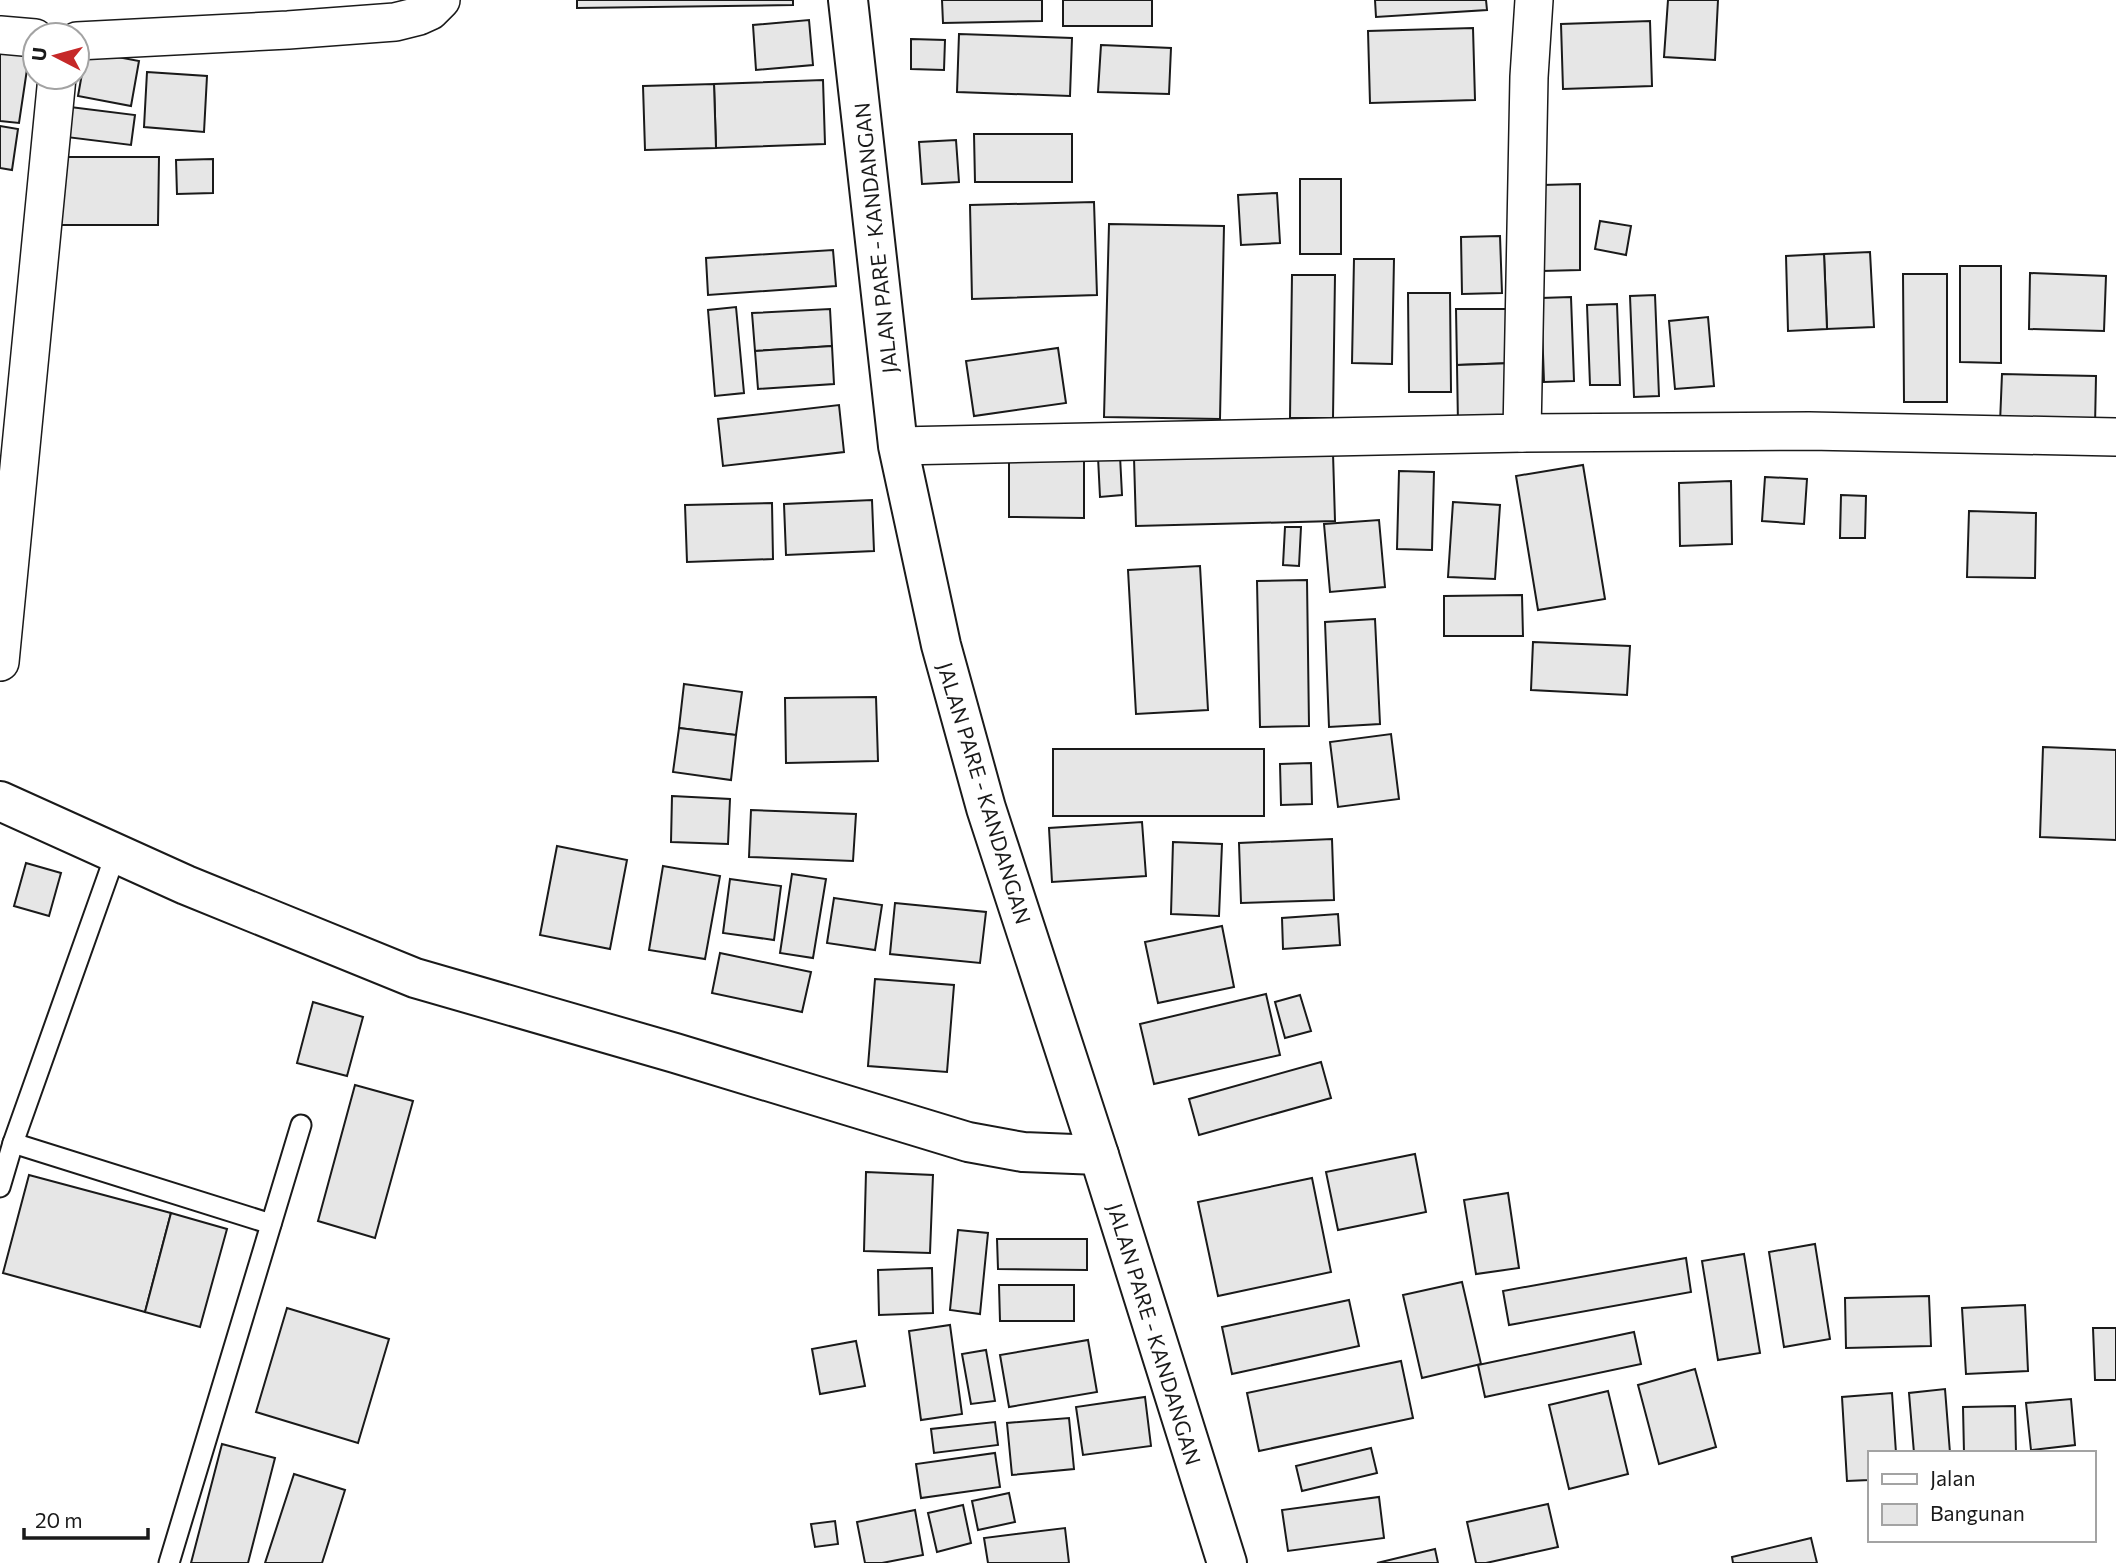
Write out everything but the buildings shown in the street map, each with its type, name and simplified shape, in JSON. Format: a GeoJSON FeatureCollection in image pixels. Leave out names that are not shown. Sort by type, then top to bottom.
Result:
{"type":"FeatureCollection","features":[{"type":"Feature","properties":{"kind":"main road","name":"JALAN PARE - KANDANGAN"},"geometry":{"type":"LineString","coordinates":[[848,0],[898,446],[940,645],[979,783],[1227,1563]]}},
{"type":"Feature","properties":{"kind":"main road"},"geometry":{"type":"LineString","coordinates":[[0,801],[186,885],[415,978],[968,1142],[1023,1152],[1099,1155]]}},
{"type":"Feature","properties":{"kind":"street"},"geometry":{"type":"LineString","coordinates":[[91,40],[395,22],[429,11],[441,0]]}},
{"type":"Feature","properties":{"kind":"street"},"geometry":{"type":"LineString","coordinates":[[1522,433],[1529,77],[1534,0]]}},
{"type":"Feature","properties":{"kind":"street"},"geometry":{"type":"LineString","coordinates":[[0,35],[21,37]]}},
{"type":"Feature","properties":{"kind":"street"},"geometry":{"type":"LineString","coordinates":[[0,662],[56,91]]}},
{"type":"Feature","properties":{"kind":"street"},"geometry":{"type":"LineString","coordinates":[[898,446],[1522,433],[1809,431],[2116,437]]}},
{"type":"Feature","properties":{"kind":"lane"},"geometry":{"type":"LineString","coordinates":[[0,1187],[13,1143],[116,853]]}},
{"type":"Feature","properties":{"kind":"lane"},"geometry":{"type":"LineString","coordinates":[[169,1563],[301,1125]]}},
{"type":"Feature","properties":{"kind":"lane"},"geometry":{"type":"LineString","coordinates":[[13,1143],[271,1224]]}}]}
